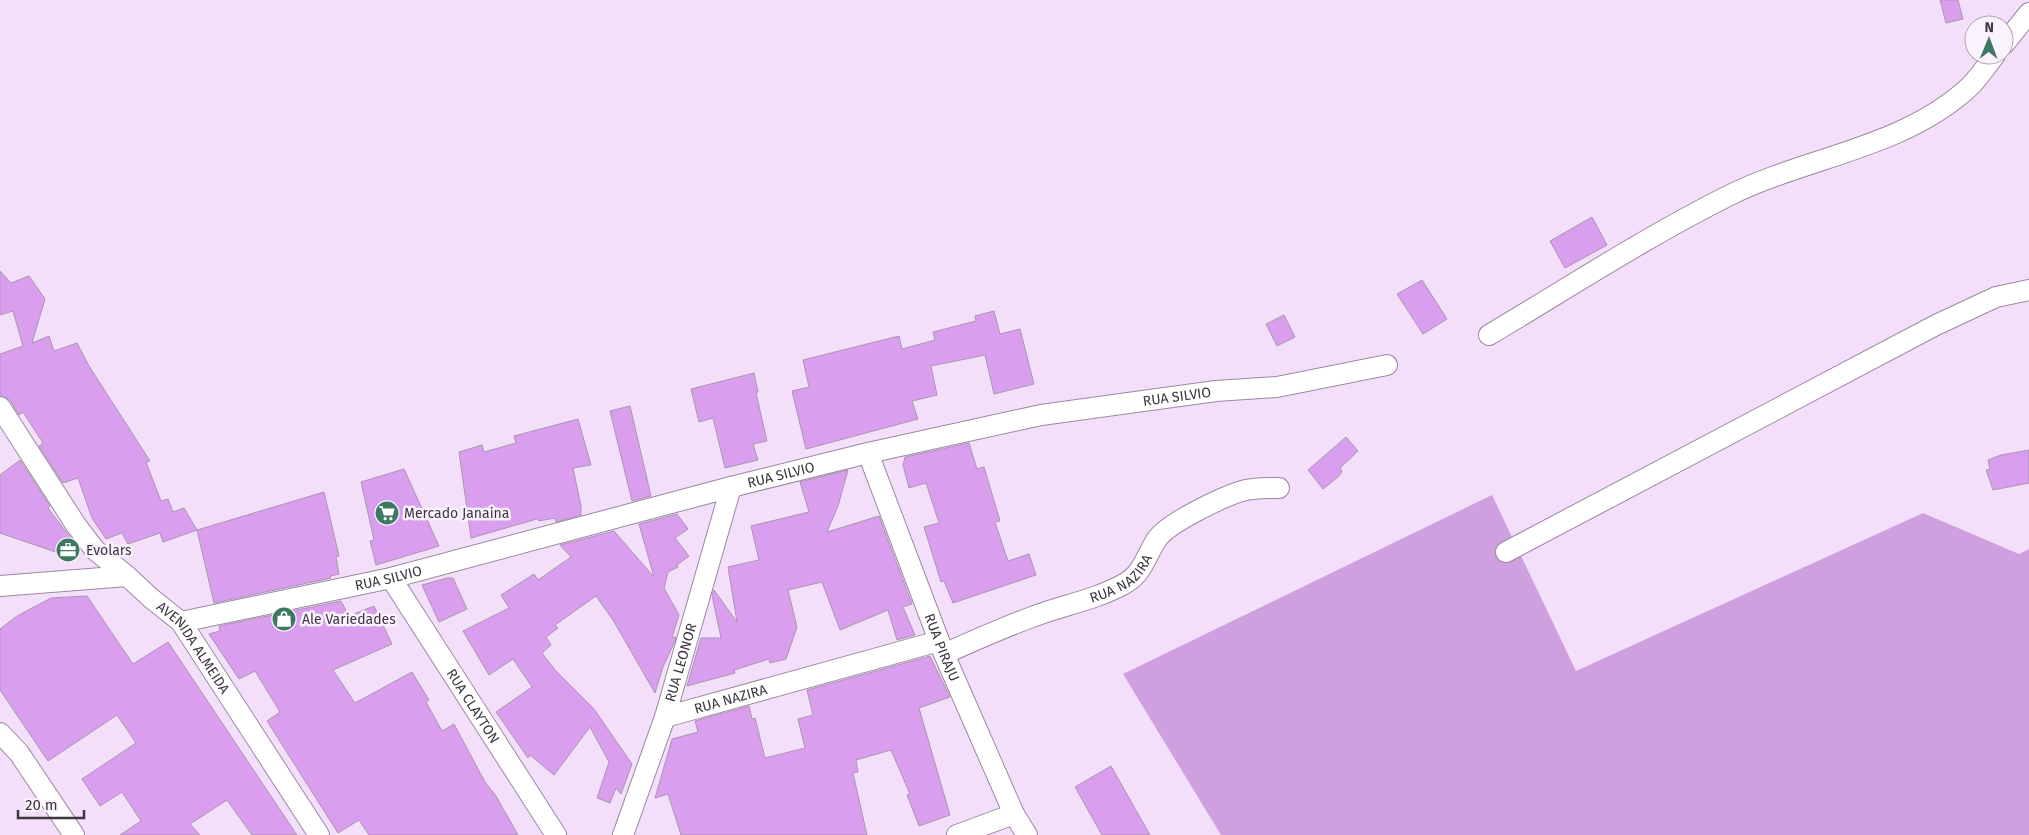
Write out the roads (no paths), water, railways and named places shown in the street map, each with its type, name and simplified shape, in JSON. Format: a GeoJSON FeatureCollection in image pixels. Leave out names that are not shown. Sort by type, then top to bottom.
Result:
{"type":"FeatureCollection","features":[{"type":"Feature","properties":{"kind":"street"},"geometry":{"type":"LineString","coordinates":[[2014,32],[2029,13]]}},
{"type":"Feature","properties":{"kind":"street"},"geometry":{"type":"LineString","coordinates":[[1489,335],[1676,224],[1730,195],[1791,169],[1880,140],[1924,121],[1967,90],[1987,65]]}},
{"type":"Feature","properties":{"kind":"street"},"geometry":{"type":"LineString","coordinates":[[1506,552],[1936,325],[1996,297],[2029,290]]}},
{"type":"Feature","properties":{"kind":"street","name":"RUA SILVIO"},"geometry":{"type":"LineString","coordinates":[[181,622],[391,578],[731,487],[868,453],[1042,415],[1216,391],[1277,386],[1387,365]]}},
{"type":"Feature","properties":{"kind":"street"},"geometry":{"type":"LineString","coordinates":[[0,407],[76,525],[95,550],[127,576]]}},
{"type":"Feature","properties":{"kind":"street","name":"RUA PIRAJU"},"geometry":{"type":"LineString","coordinates":[[868,453],[942,647],[1014,814],[1027,835]]}},
{"type":"Feature","properties":{"kind":"street","name":"RUA LEONOR"},"geometry":{"type":"LineString","coordinates":[[623,835],[665,717],[731,487]]}},
{"type":"Feature","properties":{"kind":"street","name":"RUA NAZIRA"},"geometry":{"type":"LineString","coordinates":[[665,717],[942,647],[1033,616],[1103,595],[1127,583],[1141,571],[1158,538],[1169,528],[1209,505],[1241,491],[1256,488],[1279,488]]}},
{"type":"Feature","properties":{"kind":"street"},"geometry":{"type":"LineString","coordinates":[[0,586],[127,576]]}},
{"type":"Feature","properties":{"kind":"street","name":"AVENIDA ALMEIDA"},"geometry":{"type":"LineString","coordinates":[[127,576],[181,622],[318,835]]}},
{"type":"Feature","properties":{"kind":"street","name":"RUA CLAYTON"},"geometry":{"type":"LineString","coordinates":[[391,578],[556,835]]}},
{"type":"Feature","properties":{"kind":"street"},"geometry":{"type":"LineString","coordinates":[[0,733],[19,753],[74,835]]}},
{"type":"Feature","properties":{"kind":"street"},"geometry":{"type":"LineString","coordinates":[[957,835],[1014,814]]}},
{"type":"Feature","properties":{"kind":"place","name":"Mercado Janaina"},"geometry":{"type":"Point","coordinates":[387,513]}},
{"type":"Feature","properties":{"kind":"place","name":"Evolars"},"geometry":{"type":"Point","coordinates":[68,550]}},
{"type":"Feature","properties":{"kind":"place","name":"Ale Variedades"},"geometry":{"type":"Point","coordinates":[284,619]}}]}
